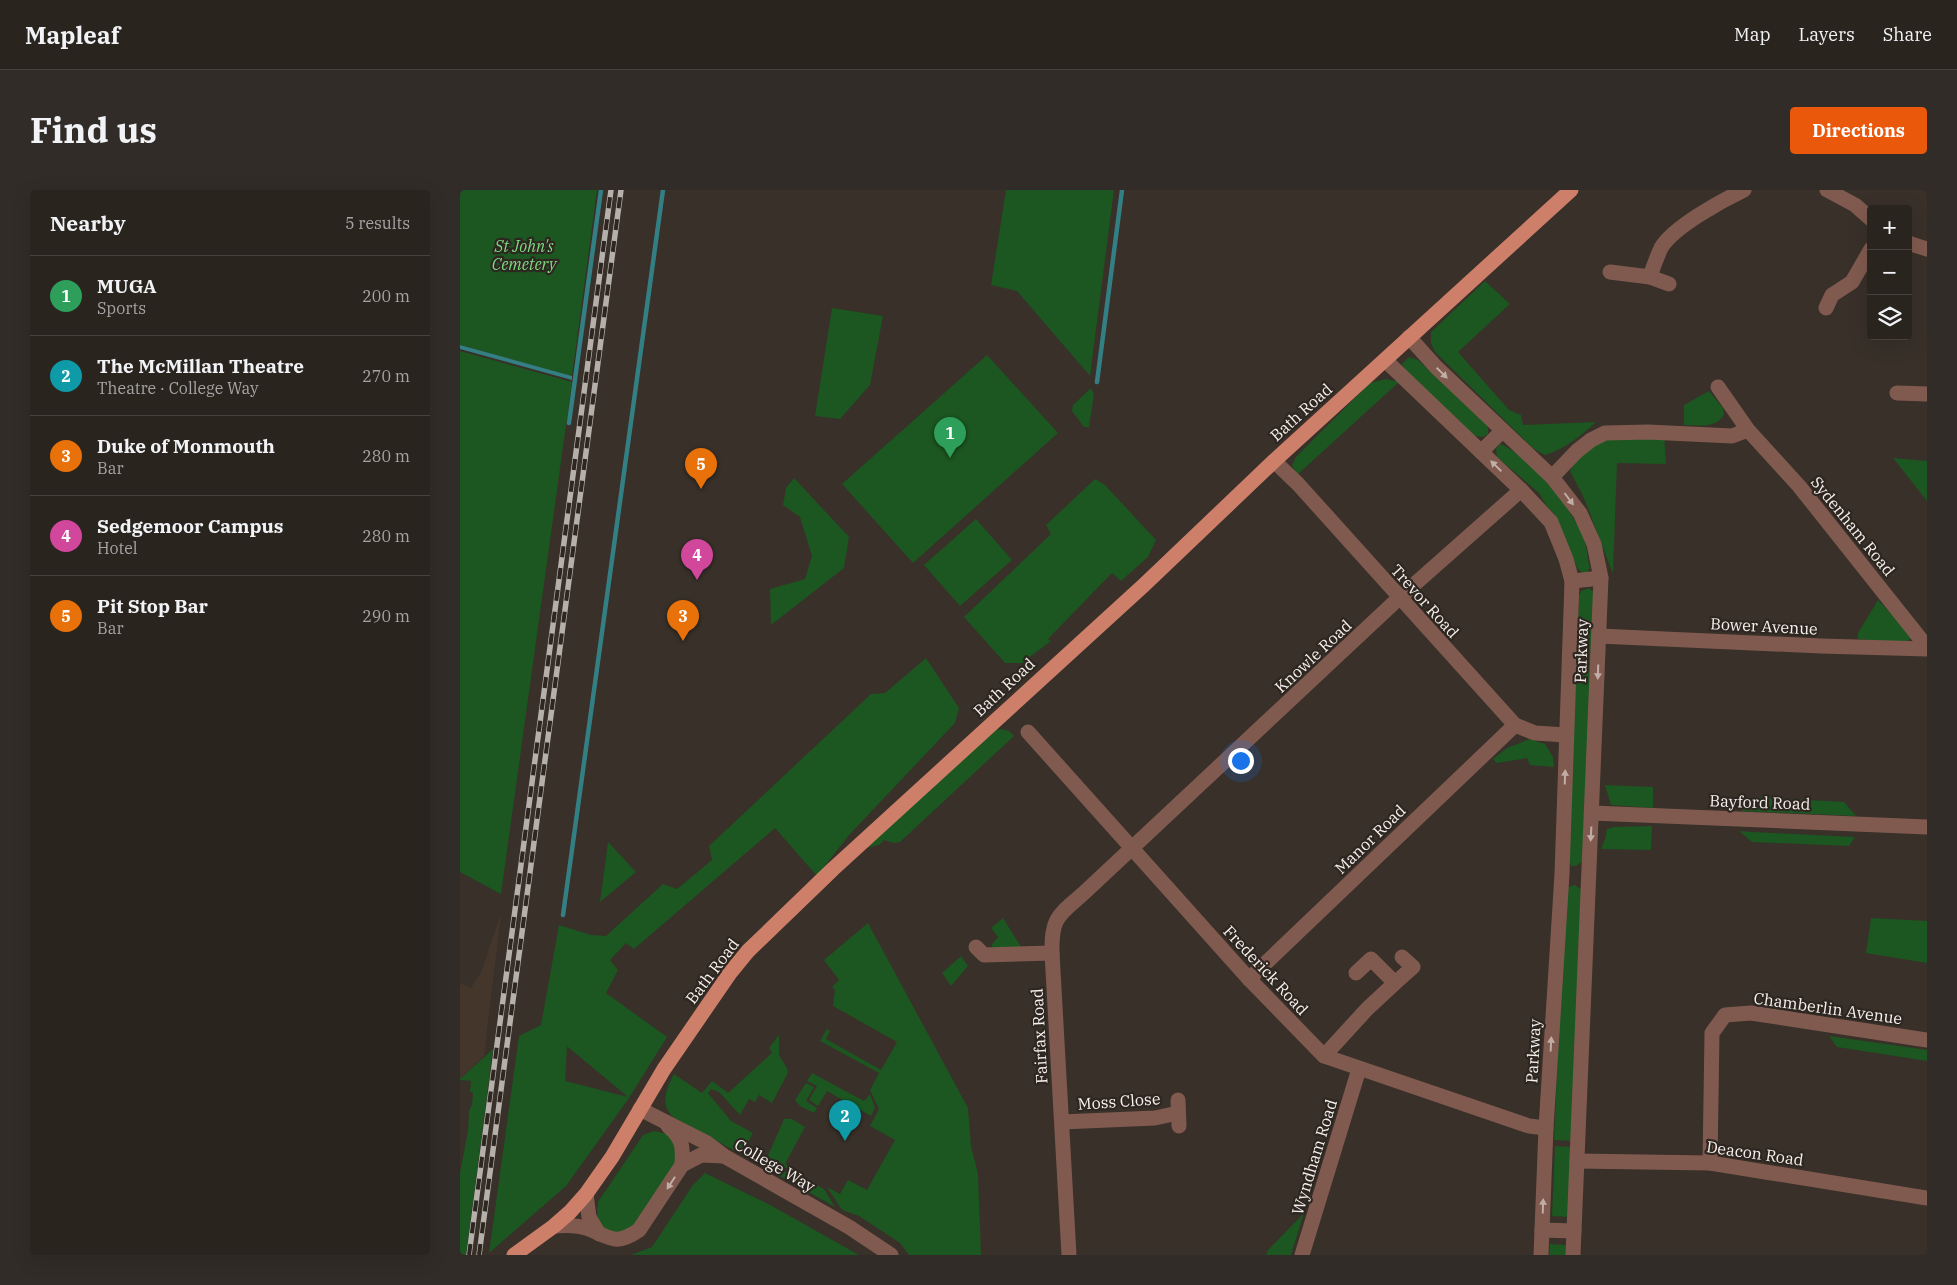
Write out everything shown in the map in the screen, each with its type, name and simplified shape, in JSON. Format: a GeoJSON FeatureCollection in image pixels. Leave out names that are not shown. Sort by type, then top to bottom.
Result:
{"type":"FeatureCollection","features":[{"type":"Feature","properties":{"kind":"main road","name":"Bath Road"},"geometry":{"type":"LineString","coordinates":[[514,1255],[554,1226],[586,1194],[612,1157],[664,1069],[691,1028],[748,951],[836,866],[1144,585],[1274,461],[1571,190]]}},
{"type":"Feature","properties":{"kind":"street"},"geometry":{"type":"LineString","coordinates":[[1650,277],[1662,246],[1673,235],[1728,193],[1744,190]]}},
{"type":"Feature","properties":{"kind":"street"},"geometry":{"type":"LineString","coordinates":[[1827,190],[1854,205],[1867,216]]}},
{"type":"Feature","properties":{"kind":"street"},"geometry":{"type":"LineString","coordinates":[[1912,244],[1927,249]]}},
{"type":"Feature","properties":{"kind":"street"},"geometry":{"type":"LineString","coordinates":[[1826,297],[1852,282],[1870,250]]}},
{"type":"Feature","properties":{"kind":"street"},"geometry":{"type":"LineString","coordinates":[[1610,272],[1650,277],[1669,284]]}},
{"type":"Feature","properties":{"kind":"street","name":"Parkway"},"geometry":{"type":"LineString","coordinates":[[1409,337],[1436,367],[1552,477],[1580,513],[1594,544],[1601,578],[1573,1255]]}},
{"type":"Feature","properties":{"kind":"street","name":"Parkway"},"geometry":{"type":"LineString","coordinates":[[1385,360],[1552,522],[1572,581],[1562,874],[1546,1128],[1541,1255]]}},
{"type":"Feature","properties":{"kind":"street","name":"Sydenham Road"},"geometry":{"type":"LineString","coordinates":[[1718,387],[1748,430],[1799,486],[1927,648]]}},
{"type":"Feature","properties":{"kind":"street"},"geometry":{"type":"LineString","coordinates":[[1896,393],[1918,391]]}},
{"type":"Feature","properties":{"kind":"street"},"geometry":{"type":"LineString","coordinates":[[1552,477],[1577,451],[1591,440],[1605,433],[1648,432],[1732,436],[1748,430]]}},
{"type":"Feature","properties":{"kind":"street"},"geometry":{"type":"LineString","coordinates":[[1481,452],[1502,431]]}},
{"type":"Feature","properties":{"kind":"street","name":"Trevor Road"},"geometry":{"type":"LineString","coordinates":[[1274,461],[1298,484],[1515,725],[1535,734],[1566,735]]}},
{"type":"Feature","properties":{"kind":"street","name":"Knowle Road"},"geometry":{"type":"LineString","coordinates":[[1131,849],[1399,598],[1521,490]]}},
{"type":"Feature","properties":{"kind":"street"},"geometry":{"type":"LineString","coordinates":[[1572,581],[1601,578]]}},
{"type":"Feature","properties":{"kind":"street","name":"Bower Avenue"},"geometry":{"type":"LineString","coordinates":[[1599,636],[1821,646],[1927,648]]}},
{"type":"Feature","properties":{"kind":"street","name":"Manor Road"},"geometry":{"type":"LineString","coordinates":[[1249,979],[1515,725]]}},
{"type":"Feature","properties":{"kind":"street","name":"Frederick Road"},"geometry":{"type":"LineString","coordinates":[[1028,732],[1249,979],[1324,1056],[1530,1126],[1546,1128]]}},
{"type":"Feature","properties":{"kind":"street","name":"Bayford Road"},"geometry":{"type":"LineString","coordinates":[[1592,814],[1927,827]]}},
{"type":"Feature","properties":{"kind":"street","name":"Fairfax Road"},"geometry":{"type":"LineString","coordinates":[[1069,1255],[1052,929],[1058,918],[1131,849]]}},
{"type":"Feature","properties":{"kind":"street"},"geometry":{"type":"LineString","coordinates":[[1562,874],[1589,876]]}},
{"type":"Feature","properties":{"kind":"street"},"geometry":{"type":"LineString","coordinates":[[976,947],[984,955],[1052,953]]}},
{"type":"Feature","properties":{"kind":"street"},"geometry":{"type":"LineString","coordinates":[[1324,1056],[1367,1009],[1395,984],[1418,972],[1402,956]]}},
{"type":"Feature","properties":{"kind":"street"},"geometry":{"type":"LineString","coordinates":[[1356,972],[1371,959],[1395,984]]}},
{"type":"Feature","properties":{"kind":"street","name":"Chamberlin Avenue"},"geometry":{"type":"LineString","coordinates":[[1710,1163],[1712,1033],[1725,1016],[1751,1013],[1927,1040]]}},
{"type":"Feature","properties":{"kind":"street","name":"Wyndham Road"},"geometry":{"type":"LineString","coordinates":[[1302,1255],[1358,1069]]}},
{"type":"Feature","properties":{"kind":"street","name":"College Way"},"geometry":{"type":"LineString","coordinates":[[640,1109],[666,1124],[707,1143],[724,1156],[864,1236],[891,1255]]}},
{"type":"Feature","properties":{"kind":"street","name":"Moss Close"},"geometry":{"type":"LineString","coordinates":[[1062,1122],[1155,1118],[1179,1113]]}},
{"type":"Feature","properties":{"kind":"street"},"geometry":{"type":"LineString","coordinates":[[666,1124],[678,1134],[681,1141],[682,1165]]}},
{"type":"Feature","properties":{"kind":"street"},"geometry":{"type":"LineString","coordinates":[[554,1226],[580,1226],[600,1235],[616,1239],[629,1237],[639,1230],[682,1165],[701,1155],[724,1156]]}},
{"type":"Feature","properties":{"kind":"street","name":"Deacon Road"},"geometry":{"type":"LineString","coordinates":[[1577,1161],[1710,1163],[1927,1198]]}},
{"type":"Feature","properties":{"kind":"street"},"geometry":{"type":"LineString","coordinates":[[586,1194],[589,1218],[600,1235]]}},
{"type":"Feature","properties":{"kind":"street"},"geometry":{"type":"LineString","coordinates":[[1542,1230],[1574,1231]]}},
{"type":"Feature","properties":{"kind":"shaded area"},"geometry":{"type":"Polygon","coordinates":[[[501,914],[484,1056],[460,1079],[460,985],[471,988],[481,972],[501,914]]]}},
{"type":"Feature","properties":{"kind":"green space","name":"St John's Cemetery"},"geometry":{"type":"Polygon","coordinates":[[[460,190],[597,190],[572,376],[460,345],[460,190]]]}},
{"type":"Feature","properties":{"kind":"green space"},"geometry":{"type":"Polygon","coordinates":[[[1006,190],[1114,190],[1090,376],[1017,291],[991,285],[1006,190]]]}},
{"type":"Feature","properties":{"kind":"green space"},"geometry":{"type":"Polygon","coordinates":[[[1485,281],[1510,304],[1458,352],[1509,410],[1521,415],[1523,425],[1596,422],[1572,442],[1545,455],[1534,449],[1435,352],[1431,343],[1431,332],[1485,281]]]}},
{"type":"Feature","properties":{"kind":"green space"},"geometry":{"type":"Polygon","coordinates":[[[832,308],[883,316],[870,385],[840,419],[815,416],[832,308]]]}},
{"type":"Feature","properties":{"kind":"green space"},"geometry":{"type":"Polygon","coordinates":[[[460,351],[572,382],[501,894],[460,872],[460,351]]]}},
{"type":"Feature","properties":{"kind":"green space"},"geometry":{"type":"Polygon","coordinates":[[[987,355],[1058,433],[913,563],[842,484],[987,355]]]}},
{"type":"Feature","properties":{"kind":"green space"},"geometry":{"type":"Polygon","coordinates":[[[1409,357],[1418,360],[1488,426],[1488,434],[1483,437],[1474,436],[1406,372],[1402,364],[1409,357]]]}},
{"type":"Feature","properties":{"kind":"green space"},"geometry":{"type":"Polygon","coordinates":[[[1386,379],[1399,382],[1297,475],[1292,465],[1296,457],[1370,383],[1386,379]]]}},
{"type":"Feature","properties":{"kind":"green space"},"geometry":{"type":"Polygon","coordinates":[[[1091,388],[1094,394],[1089,427],[1084,427],[1072,411],[1073,405],[1091,388]]]}},
{"type":"Feature","properties":{"kind":"green space"},"geometry":{"type":"Polygon","coordinates":[[[1709,391],[1723,408],[1724,415],[1711,424],[1701,426],[1684,425],[1684,405],[1709,391]]]}},
{"type":"Feature","properties":{"kind":"green space"},"geometry":{"type":"Polygon","coordinates":[[[1664,433],[1666,464],[1617,463],[1613,574],[1584,498],[1570,471],[1582,452],[1603,439],[1664,433]]]}},
{"type":"Feature","properties":{"kind":"green space"},"geometry":{"type":"Polygon","coordinates":[[[1500,444],[1523,458],[1547,483],[1568,510],[1585,542],[1590,568],[1585,575],[1577,568],[1555,515],[1539,493],[1497,457],[1496,449],[1500,444]]]}},
{"type":"Feature","properties":{"kind":"green space"},"geometry":{"type":"Polygon","coordinates":[[[1893,458],[1927,461],[1927,501],[1893,458]]]}},
{"type":"Feature","properties":{"kind":"green space"},"geometry":{"type":"Polygon","coordinates":[[[794,478],[849,537],[844,568],[771,625],[770,589],[805,579],[812,556],[800,517],[783,505],[786,488],[794,478]]]}},
{"type":"Feature","properties":{"kind":"green space"},"geometry":{"type":"Polygon","coordinates":[[[1095,479],[1105,485],[1156,540],[1148,557],[1121,581],[1112,573],[1048,639],[1051,641],[1022,663],[1005,663],[964,617],[1051,534],[1046,525],[1095,479]]]}},
{"type":"Feature","properties":{"kind":"green space"},"geometry":{"type":"Polygon","coordinates":[[[976,519],[1012,560],[960,606],[924,565],[976,519]]]}},
{"type":"Feature","properties":{"kind":"green space"},"geometry":{"type":"Polygon","coordinates":[[[1589,588],[1596,594],[1582,862],[1576,866],[1571,866],[1568,858],[1579,596],[1581,591],[1589,588]]]}},
{"type":"Feature","properties":{"kind":"green space"},"geometry":{"type":"Polygon","coordinates":[[[1878,600],[1909,632],[1911,639],[1902,643],[1858,639],[1858,633],[1878,600]]]}},
{"type":"Feature","properties":{"kind":"green space"},"geometry":{"type":"Polygon","coordinates":[[[926,658],[959,708],[955,723],[849,835],[817,876],[775,828],[634,949],[626,943],[610,960],[618,970],[606,993],[667,1037],[629,1098],[566,1186],[489,1253],[519,1036],[541,1025],[559,925],[591,935],[606,936],[663,884],[677,889],[712,860],[709,846],[871,694],[885,693],[926,658]],[[568,1047],[565,1081],[628,1097],[568,1047]]]}},
{"type":"Feature","properties":{"kind":"green space"},"geometry":{"type":"Polygon","coordinates":[[[995,730],[1009,731],[1014,736],[900,842],[894,843],[884,840],[879,845],[866,848],[995,730]]]}},
{"type":"Feature","properties":{"kind":"green space"},"geometry":{"type":"Polygon","coordinates":[[[1530,739],[1545,744],[1553,757],[1554,767],[1530,765],[1527,758],[1497,763],[1493,759],[1507,748],[1530,739]]]}},
{"type":"Feature","properties":{"kind":"green space"},"geometry":{"type":"Polygon","coordinates":[[[1605,785],[1653,787],[1653,808],[1611,805],[1605,785]]]}},
{"type":"Feature","properties":{"kind":"green space"},"geometry":{"type":"Polygon","coordinates":[[[1756,797],[1844,802],[1856,816],[1741,811],[1756,797]]]}},
{"type":"Feature","properties":{"kind":"green space"},"geometry":{"type":"Polygon","coordinates":[[[1652,826],[1651,850],[1601,849],[1607,829],[1614,827],[1652,826]]]}},
{"type":"Feature","properties":{"kind":"green space"},"geometry":{"type":"Polygon","coordinates":[[[1739,831],[1855,837],[1849,846],[1752,842],[1739,831]]]}},
{"type":"Feature","properties":{"kind":"green space"},"geometry":{"type":"Polygon","coordinates":[[[608,842],[636,872],[600,902],[608,842]]]}},
{"type":"Feature","properties":{"kind":"green space"},"geometry":{"type":"Polygon","coordinates":[[[1575,885],[1582,890],[1572,1141],[1554,1140],[1565,888],[1575,885]]]}},
{"type":"Feature","properties":{"kind":"green space"},"geometry":{"type":"Polygon","coordinates":[[[1003,918],[1023,950],[992,948],[992,944],[998,937],[991,928],[1003,918]]]}},
{"type":"Feature","properties":{"kind":"green space"},"geometry":{"type":"Polygon","coordinates":[[[1871,918],[1927,921],[1927,963],[1866,953],[1871,918]]]}},
{"type":"Feature","properties":{"kind":"green space"},"geometry":{"type":"Polygon","coordinates":[[[868,923],[968,1108],[971,1146],[978,1174],[981,1255],[909,1255],[900,1243],[859,1216],[842,1210],[827,1187],[840,1194],[848,1180],[867,1190],[895,1140],[870,1126],[879,1109],[870,1090],[879,1073],[820,1041],[827,1029],[830,1031],[826,1039],[881,1070],[897,1042],[833,1006],[835,990],[832,987],[839,980],[824,960],[868,923]]]}},
{"type":"Feature","properties":{"kind":"green space"},"geometry":{"type":"Polygon","coordinates":[[[961,956],[968,966],[951,986],[942,973],[961,956]]]}},
{"type":"Feature","properties":{"kind":"green space"},"geometry":{"type":"Polygon","coordinates":[[[779,1035],[779,1055],[788,1073],[772,1103],[759,1095],[755,1102],[749,1099],[740,1115],[719,1092],[711,1089],[708,1093],[731,1121],[753,1133],[743,1151],[735,1151],[670,1114],[667,1108],[666,1097],[674,1074],[702,1093],[712,1081],[728,1093],[772,1053],[769,1048],[779,1035]]]}},
{"type":"Feature","properties":{"kind":"green space"},"geometry":{"type":"Polygon","coordinates":[[[1829,1036],[1927,1050],[1927,1061],[1837,1047],[1829,1036]]]}},
{"type":"Feature","properties":{"kind":"green space"},"geometry":{"type":"Polygon","coordinates":[[[493,1049],[466,1255],[460,1255],[460,1173],[473,1093],[470,1092],[471,1081],[460,1081],[460,1079],[493,1049]]]}},
{"type":"Feature","properties":{"kind":"green space"},"geometry":{"type":"Polygon","coordinates":[[[812,1073],[864,1101],[870,1094],[875,1108],[871,1116],[827,1091],[818,1106],[809,1100],[817,1086],[807,1081],[812,1073]]]}},
{"type":"Feature","properties":{"kind":"green space"},"geometry":{"type":"Polygon","coordinates":[[[806,1083],[814,1087],[806,1101],[817,1108],[814,1113],[800,1106],[795,1100],[806,1083]]]}},
{"type":"Feature","properties":{"kind":"green space"},"geometry":{"type":"Polygon","coordinates":[[[784,1119],[792,1119],[805,1127],[785,1164],[792,1168],[767,1168],[765,1165],[766,1160],[784,1119]]]}},
{"type":"Feature","properties":{"kind":"green space"},"geometry":{"type":"Polygon","coordinates":[[[654,1131],[668,1134],[677,1144],[677,1159],[630,1231],[616,1233],[600,1227],[597,1215],[598,1202],[643,1135],[654,1131]]]}},
{"type":"Feature","properties":{"kind":"green space"},"geometry":{"type":"Polygon","coordinates":[[[1555,1146],[1571,1147],[1568,1217],[1552,1216],[1555,1146]]]}},
{"type":"Feature","properties":{"kind":"green space"},"geometry":{"type":"Polygon","coordinates":[[[773,1172],[793,1172],[824,1189],[835,1207],[773,1172]]]}},
{"type":"Feature","properties":{"kind":"green space"},"geometry":{"type":"Polygon","coordinates":[[[705,1173],[772,1206],[859,1255],[631,1255],[652,1247],[693,1185],[705,1173]]]}},
{"type":"Feature","properties":{"kind":"green space"},"geometry":{"type":"Polygon","coordinates":[[[1304,1213],[1291,1255],[1266,1255],[1268,1250],[1304,1213]]]}},
{"type":"Feature","properties":{"kind":"green space"},"geometry":{"type":"Polygon","coordinates":[[[1550,1244],[1566,1245],[1566,1255],[1549,1255],[1550,1244]]]}},
{"type":"Feature","properties":{"kind":"water"},"geometry":{"type":"Polygon","coordinates":[[[460,345],[572,376],[572,380],[460,349],[460,345]]]}},
{"type":"Feature","properties":{"kind":"waterway"},"geometry":{"type":"LineString","coordinates":[[569,423],[601,190]]}},
{"type":"Feature","properties":{"kind":"waterway"},"geometry":{"type":"LineString","coordinates":[[563,915],[663,190]]}},
{"type":"Feature","properties":{"kind":"waterway"},"geometry":{"type":"LineString","coordinates":[[1097,382],[1122,190]]}},
{"type":"Feature","properties":{"kind":"railway"},"geometry":{"type":"LineString","coordinates":[[469,1255],[611,190]]}},
{"type":"Feature","properties":{"kind":"railway"},"geometry":{"type":"LineString","coordinates":[[479,1255],[621,190]]}},
{"type":"Feature","properties":{"kind":"place","name":"MUGA"},"geometry":{"type":"Point","coordinates":[950,458]}},
{"type":"Feature","properties":{"kind":"place","name":"Pit Stop Bar"},"geometry":{"type":"Point","coordinates":[701,489]}},
{"type":"Feature","properties":{"kind":"place","name":"Sedgemoor Campus"},"geometry":{"type":"Point","coordinates":[697,580]}},
{"type":"Feature","properties":{"kind":"place","name":"Duke of Monmouth"},"geometry":{"type":"Point","coordinates":[683,641]}},
{"type":"Feature","properties":{"kind":"place","name":"The McMillan Theatre"},"geometry":{"type":"Point","coordinates":[845,1141]}}]}
